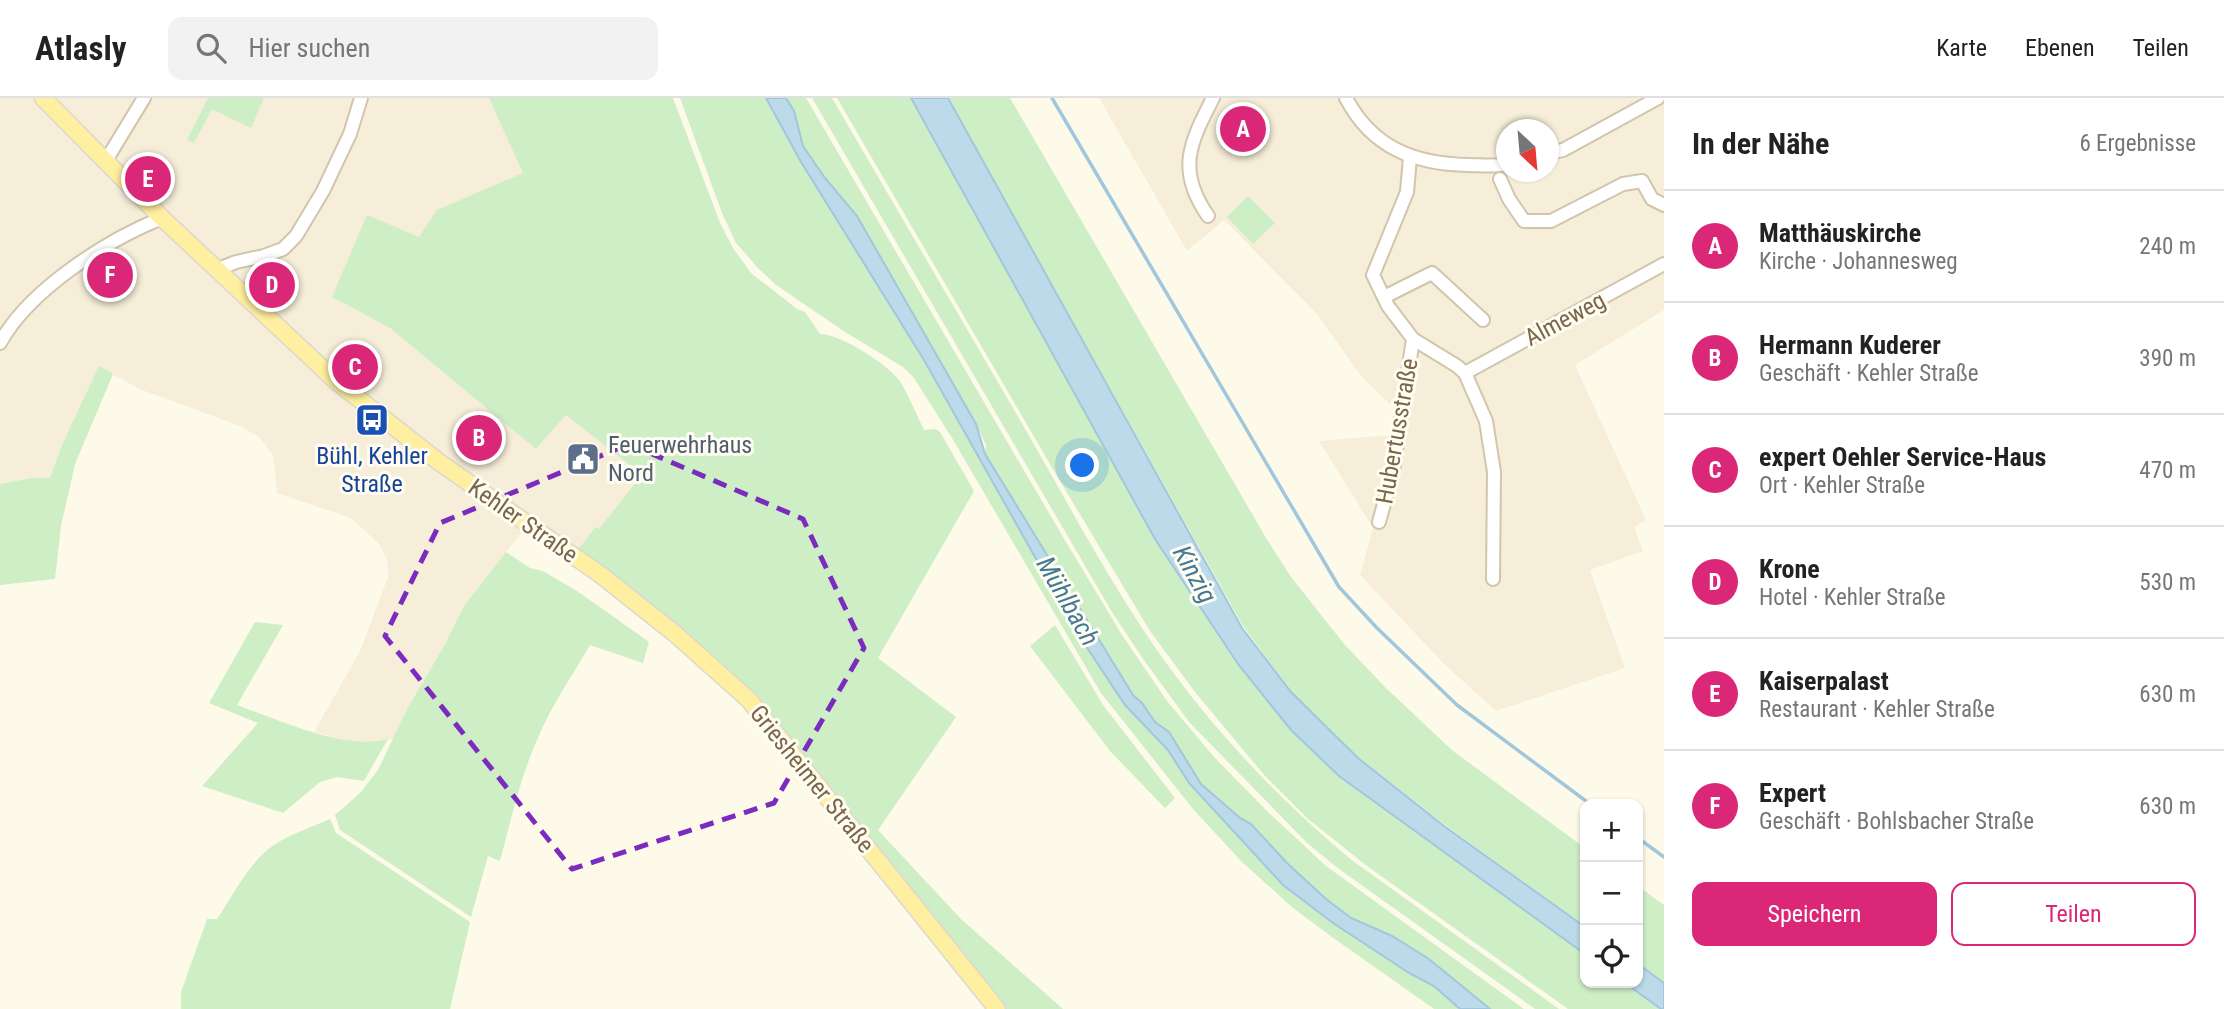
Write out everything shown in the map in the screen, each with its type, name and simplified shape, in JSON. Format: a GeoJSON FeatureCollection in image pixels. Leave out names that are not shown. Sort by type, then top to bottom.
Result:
{"type":"FeatureCollection","features":[{"type":"Feature","properties":{"kind":"main road","name":"Kehler Straße"},"geometry":{"type":"LineString","coordinates":[[43,98],[162,218],[336,381],[377,415],[491,499],[601,575]]}},
{"type":"Feature","properties":{"kind":"main road","name":"Griesheimer Straße"},"geometry":{"type":"LineString","coordinates":[[601,575],[674,633],[749,701],[997,1009]]}},
{"type":"Feature","properties":{"kind":"street"},"geometry":{"type":"LineString","coordinates":[[105,162],[144,98]]}},
{"type":"Feature","properties":{"kind":"street"},"geometry":{"type":"LineString","coordinates":[[216,270],[283,249],[296,236],[323,191],[350,134],[361,98]]}},
{"type":"Feature","properties":{"kind":"street"},"geometry":{"type":"LineString","coordinates":[[1208,216],[1198,201],[1189,172],[1191,143],[1213,98]]}},
{"type":"Feature","properties":{"kind":"street"},"geometry":{"type":"LineString","coordinates":[[1346,98],[1379,138],[1410,158],[1441,165],[1496,164]]}},
{"type":"Feature","properties":{"kind":"street"},"geometry":{"type":"LineString","coordinates":[[1559,151],[1658,98]]}},
{"type":"Feature","properties":{"kind":"street","name":"Hubertusstraße"},"geometry":{"type":"LineString","coordinates":[[1410,158],[1407,192],[1373,275],[1384,297],[1413,339],[1465,373]]}},
{"type":"Feature","properties":{"kind":"street"},"geometry":{"type":"LineString","coordinates":[[1502,182],[1509,199],[1524,221],[1551,221],[1623,184],[1642,181],[1652,199],[1664,205]]}},
{"type":"Feature","properties":{"kind":"street"},"geometry":{"type":"LineString","coordinates":[[0,343],[30,303],[63,276],[94,253],[162,218]]}},
{"type":"Feature","properties":{"kind":"street","name":"Almeweg"},"geometry":{"type":"LineString","coordinates":[[1465,373],[1664,264]]}},
{"type":"Feature","properties":{"kind":"street"},"geometry":{"type":"LineString","coordinates":[[1384,297],[1432,273],[1483,320]]}},
{"type":"Feature","properties":{"kind":"street","name":"Hubertusstraße"},"geometry":{"type":"LineString","coordinates":[[1379,522],[1393,471],[1413,339]]}},
{"type":"Feature","properties":{"kind":"street"},"geometry":{"type":"LineString","coordinates":[[1465,373],[1486,421],[1494,472],[1493,579]]}},
{"type":"Feature","properties":{"kind":"highlighted area"},"geometry":{"type":"Polygon","coordinates":[[[629,444],[803,519],[864,648],[774,803],[572,869],[385,636],[440,523],[629,444]]]}},
{"type":"Feature","properties":{"kind":"shaded area"},"geometry":{"type":"Polygon","coordinates":[[[0,98],[489,98],[524,173],[419,237],[332,297],[390,328],[536,449],[566,415],[636,469],[637,481],[599,530],[594,528],[569,561],[522,532],[464,606],[407,709],[394,738],[380,742],[351,742],[314,732],[360,651],[388,577],[387,559],[379,544],[351,518],[277,493],[273,455],[259,437],[240,426],[142,390],[99,367],[62,445],[50,479],[31,478],[0,484],[0,98]]]}},
{"type":"Feature","properties":{"kind":"shaded area"},"geometry":{"type":"Polygon","coordinates":[[[1099,98],[1664,98],[1664,310],[1575,365],[1646,520],[1634,527],[1643,551],[1590,570],[1625,668],[1496,711],[1445,665],[1360,575],[1373,528],[1319,441],[1391,435],[1393,407],[1361,376],[1316,313],[1224,220],[1187,251],[1099,98]]]}},
{"type":"Feature","properties":{"kind":"green space"},"geometry":{"type":"Polygon","coordinates":[[[208,98],[264,98],[251,128],[212,109],[194,143],[187,140],[208,98]]]}},
{"type":"Feature","properties":{"kind":"green space"},"geometry":{"type":"Polygon","coordinates":[[[489,98],[673,98],[720,223],[733,248],[751,273],[797,309],[805,312],[820,334],[850,344],[893,373],[903,386],[924,430],[936,429],[940,432],[974,491],[878,658],[956,717],[878,830],[961,919],[1063,1009],[1003,1009],[804,758],[576,552],[595,527],[599,529],[637,481],[630,477],[635,469],[566,415],[536,449],[390,328],[332,297],[367,215],[419,237],[437,210],[523,173],[489,98]]]}},
{"type":"Feature","properties":{"kind":"green space"},"geometry":{"type":"Polygon","coordinates":[[[680,98],[766,98],[801,162],[924,360],[1080,637],[1125,705],[1168,750],[1189,783],[1283,885],[1333,923],[1409,973],[1434,986],[1460,1009],[1434,1009],[1293,908],[1241,861],[1193,809],[1101,693],[914,378],[903,367],[776,285],[736,243],[722,213],[680,98]]]}},
{"type":"Feature","properties":{"kind":"green space"},"geometry":{"type":"Polygon","coordinates":[[[786,98],[806,98],[1063,537],[1122,635],[1167,701],[1214,757],[1326,866],[1524,1009],[1490,1009],[1429,959],[1392,936],[1351,918],[1287,863],[1251,824],[1240,818],[1201,784],[1170,732],[1155,722],[1133,695],[985,454],[986,445],[976,424],[857,216],[825,178],[803,146],[794,111],[786,98]]]}},
{"type":"Feature","properties":{"kind":"green space"},"geometry":{"type":"Polygon","coordinates":[[[812,98],[832,98],[1114,584],[1195,701],[1258,773],[1353,861],[1559,1009],[1535,1009],[1339,869],[1307,843],[1189,722],[1112,612],[812,98]]]}},
{"type":"Feature","properties":{"kind":"green space"},"geometry":{"type":"Polygon","coordinates":[[[837,98],[911,98],[1155,539],[1339,776],[1580,950],[1580,988],[1632,988],[1661,1009],[1568,1009],[1367,866],[1308,819],[1265,776],[1195,692],[1150,631],[837,98]]]}},
{"type":"Feature","properties":{"kind":"green space"},"geometry":{"type":"Polygon","coordinates":[[[948,98],[1010,98],[1291,577],[1345,645],[1453,751],[1580,844],[1580,922],[1445,825],[1358,757],[1291,691],[1243,626],[948,98]]]}},
{"type":"Feature","properties":{"kind":"green space"},"geometry":{"type":"Polygon","coordinates":[[[1248,196],[1275,223],[1253,244],[1227,217],[1248,196]]]}},
{"type":"Feature","properties":{"kind":"green space"},"geometry":{"type":"Polygon","coordinates":[[[99,366],[113,374],[75,464],[61,526],[55,579],[0,585],[0,484],[31,478],[50,478],[62,445],[99,366]]]}},
{"type":"Feature","properties":{"kind":"green space"},"geometry":{"type":"Polygon","coordinates":[[[506,552],[530,568],[543,571],[580,593],[649,642],[643,663],[590,645],[555,703],[537,740],[521,784],[500,861],[488,856],[471,917],[340,830],[335,815],[360,793],[378,770],[407,709],[464,606],[506,552]]]}},
{"type":"Feature","properties":{"kind":"green space"},"geometry":{"type":"Polygon","coordinates":[[[255,622],[283,625],[237,705],[292,726],[332,737],[371,742],[388,739],[364,781],[337,777],[320,782],[283,813],[202,786],[258,723],[209,703],[255,622]]]}},
{"type":"Feature","properties":{"kind":"green space"},"geometry":{"type":"Polygon","coordinates":[[[1055,625],[1103,705],[1175,798],[1165,808],[1110,751],[1030,646],[1055,625]]]}},
{"type":"Feature","properties":{"kind":"green space"},"geometry":{"type":"Polygon","coordinates":[[[330,819],[336,833],[470,922],[450,1009],[181,1009],[181,992],[207,919],[217,919],[246,875],[266,851],[288,837],[330,819]]]}},
{"type":"Feature","properties":{"kind":"green space"},"geometry":{"type":"Polygon","coordinates":[[[1643,890],[1664,905],[1664,982],[1643,967],[1643,890]]]}},
{"type":"Feature","properties":{"kind":"water","name":"Mühlbach"},"geometry":{"type":"Polygon","coordinates":[[[766,98],[786,98],[794,111],[803,146],[825,178],[857,216],[976,424],[985,454],[1133,695],[1155,722],[1169,732],[1201,784],[1240,818],[1251,824],[1287,863],[1326,899],[1351,918],[1392,936],[1429,959],[1490,1009],[1460,1009],[1434,986],[1409,973],[1333,923],[1283,885],[1189,783],[1168,750],[1125,705],[1080,637],[924,360],[801,162],[766,98]]]}},
{"type":"Feature","properties":{"kind":"water","name":"Kinzig"},"geometry":{"type":"Polygon","coordinates":[[[911,98],[948,98],[1242,628],[1291,692],[1358,758],[1444,826],[1580,923],[1580,950],[1339,776],[1291,730],[1238,664],[1155,539],[911,98]]]}},
{"type":"Feature","properties":{"kind":"water"},"geometry":{"type":"Polygon","coordinates":[[[1643,968],[1664,983],[1664,1009],[1632,988],[1643,988],[1643,968]]]}},
{"type":"Feature","properties":{"kind":"waterway"},"geometry":{"type":"LineString","coordinates":[[1052,98],[1339,587],[1377,628],[1457,705],[1583,799]]}},
{"type":"Feature","properties":{"kind":"waterway"},"geometry":{"type":"LineString","coordinates":[[1643,842],[1664,857]]}},
{"type":"Feature","properties":{"kind":"place","name":"Matthäuskirche"},"geometry":{"type":"Point","coordinates":[1243,129]}},
{"type":"Feature","properties":{"kind":"place","name":"Kaiserpalast"},"geometry":{"type":"Point","coordinates":[148,179]}},
{"type":"Feature","properties":{"kind":"place","name":"Expert"},"geometry":{"type":"Point","coordinates":[110,275]}},
{"type":"Feature","properties":{"kind":"place","name":"Krone"},"geometry":{"type":"Point","coordinates":[272,285]}},
{"type":"Feature","properties":{"kind":"place","name":"expert Oehler Service-Haus"},"geometry":{"type":"Point","coordinates":[355,367]}},
{"type":"Feature","properties":{"kind":"place","name":"Bühl, Kehler Straße"},"geometry":{"type":"Point","coordinates":[372,420]}},
{"type":"Feature","properties":{"kind":"place","name":"Hermann Kuderer"},"geometry":{"type":"Point","coordinates":[479,438]}},
{"type":"Feature","properties":{"kind":"place","name":"Feuerwehrhaus Nord"},"geometry":{"type":"Point","coordinates":[583,459]}}]}
